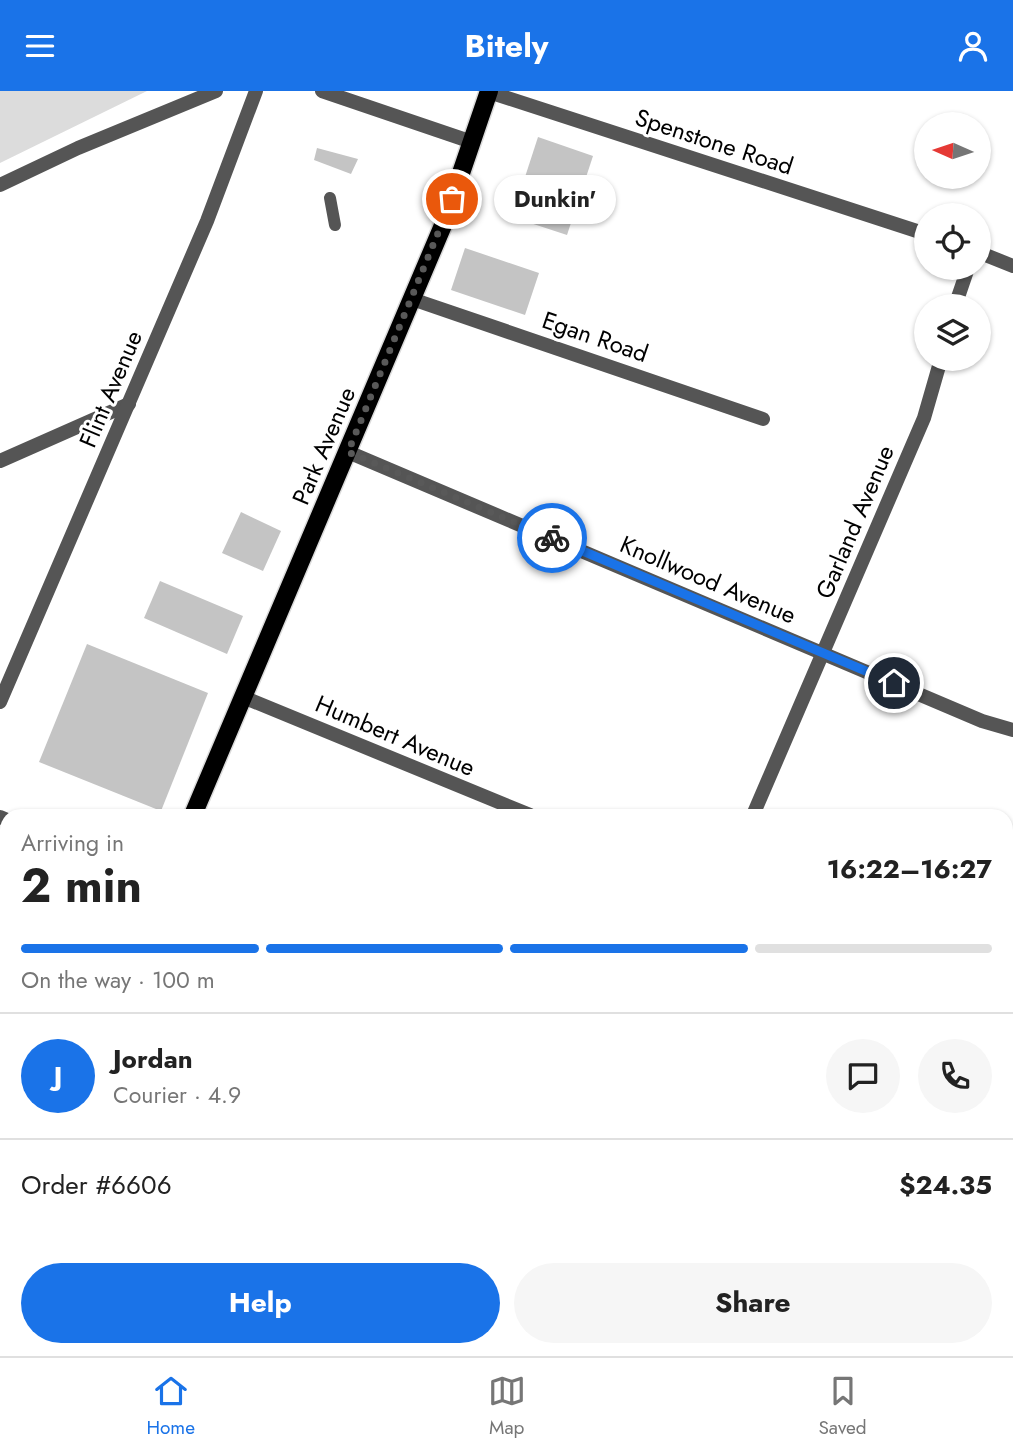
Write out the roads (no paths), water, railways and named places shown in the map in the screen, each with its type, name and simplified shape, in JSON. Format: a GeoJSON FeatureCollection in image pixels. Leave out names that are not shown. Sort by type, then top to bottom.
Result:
{"type":"FeatureCollection","features":[{"type":"Feature","properties":{"kind":"main road","name":"Park Avenue"},"geometry":{"type":"LineString","coordinates":[[195,809],[444,223],[489,92]]}},
{"type":"Feature","properties":{"kind":"street"},"geometry":{"type":"LineString","coordinates":[[0,185],[78,148],[216,91]]}},
{"type":"Feature","properties":{"kind":"street","name":"Flint Avenue"},"geometry":{"type":"LineString","coordinates":[[0,702],[207,221],[256,91]]}},
{"type":"Feature","properties":{"kind":"street"},"geometry":{"type":"LineString","coordinates":[[322,91],[472,142]]}},
{"type":"Feature","properties":{"kind":"street","name":"Spenstone Road"},"geometry":{"type":"LineString","coordinates":[[489,92],[914,230]]}},
{"type":"Feature","properties":{"kind":"street"},"geometry":{"type":"LineString","coordinates":[[991,257],[1013,266]]}},
{"type":"Feature","properties":{"kind":"street","name":"Egan Road"},"geometry":{"type":"LineString","coordinates":[[412,299],[763,419]]}},
{"type":"Feature","properties":{"kind":"street","name":"Garland Avenue"},"geometry":{"type":"LineString","coordinates":[[756,809],[924,418],[938,371]]}},
{"type":"Feature","properties":{"kind":"street"},"geometry":{"type":"LineString","coordinates":[[0,461],[129,404]]}},
{"type":"Feature","properties":{"kind":"street","name":"Knollwood Avenue"},"geometry":{"type":"LineString","coordinates":[[348,452],[982,721],[1013,730]]}},
{"type":"Feature","properties":{"kind":"street","name":"Humbert Avenue"},"geometry":{"type":"LineString","coordinates":[[243,697],[515,809]]}},
{"type":"Feature","properties":{"kind":"lane"},"geometry":{"type":"LineString","coordinates":[[330,198],[335,225]]}},
{"type":"Feature","properties":{"kind":"place","name":"Dunkin'"},"geometry":{"type":"Point","coordinates":[452,199]}}]}
